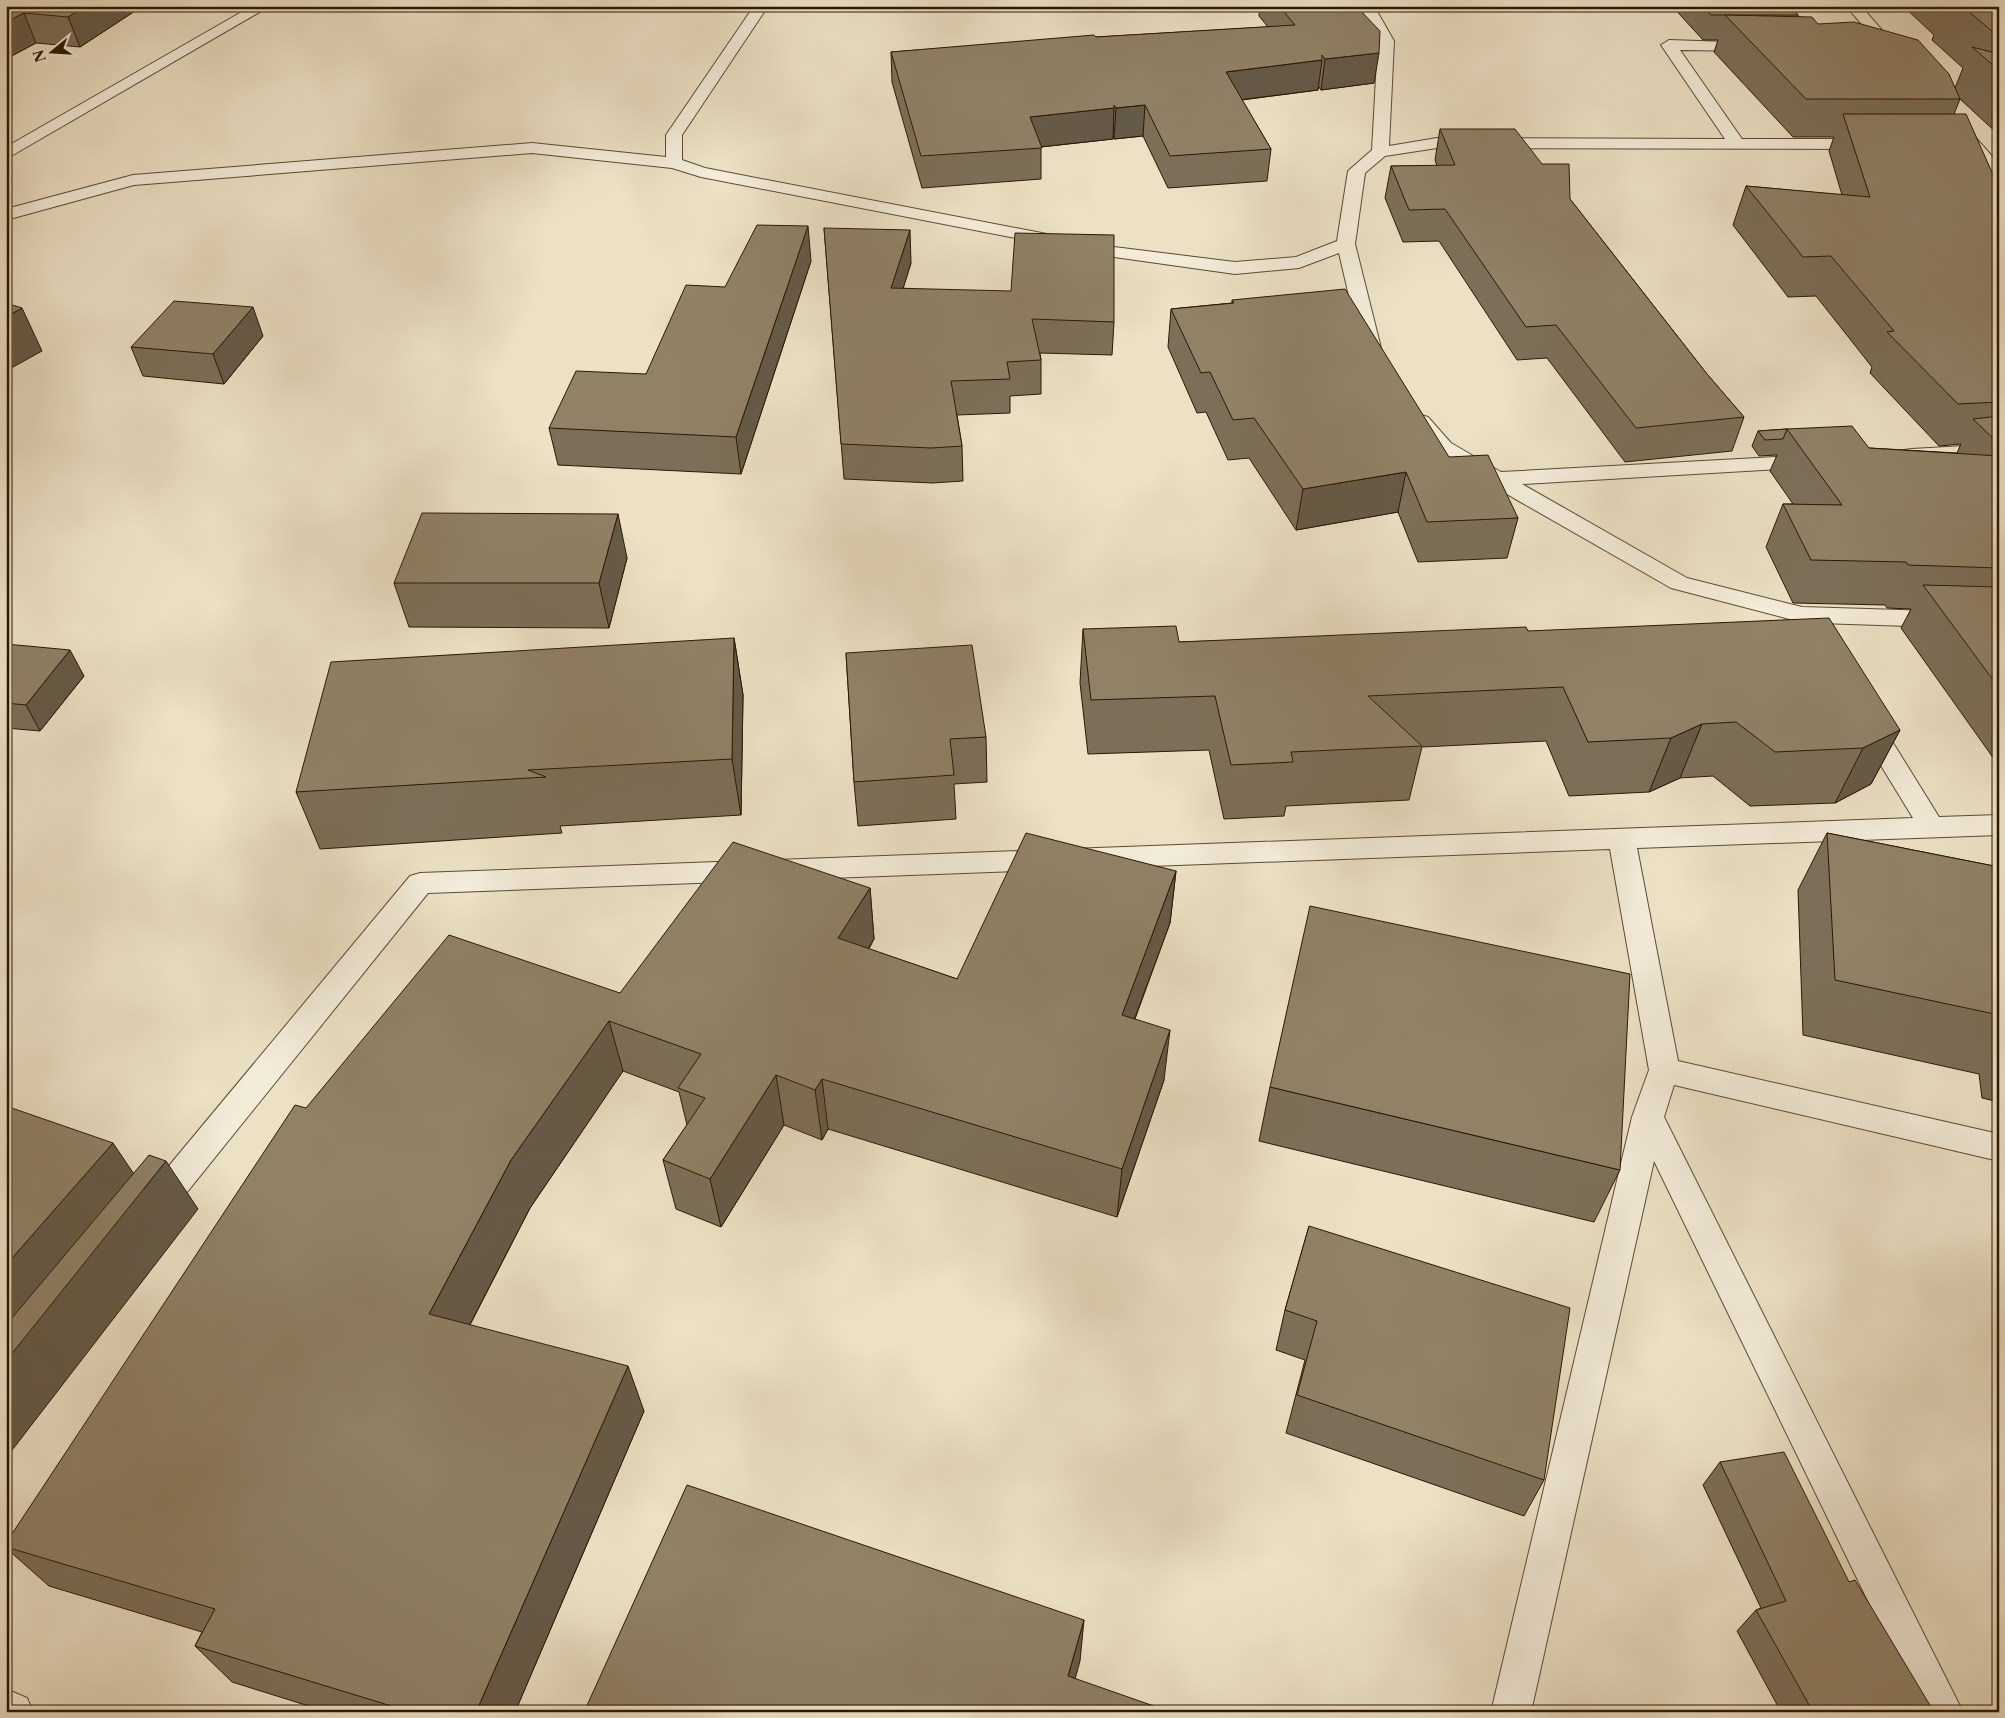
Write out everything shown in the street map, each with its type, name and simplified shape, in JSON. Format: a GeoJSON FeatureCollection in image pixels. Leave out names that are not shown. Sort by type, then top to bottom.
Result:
{"type":"FeatureCollection","features":[{"type":"Feature","properties":{"kind":"street"},"geometry":{"type":"LineString","coordinates":[[6,154],[215,36],[263,6]]}},
{"type":"Feature","properties":{"kind":"street"},"geometry":{"type":"LineString","coordinates":[[674,162],[674,135],[761,6]]}},
{"type":"Feature","properties":{"kind":"street"},"geometry":{"type":"LineString","coordinates":[[1367,6],[1386,41],[1380,152]]}},
{"type":"Feature","properties":{"kind":"street"},"geometry":{"type":"LineString","coordinates":[[1853,6],[1902,63]]}},
{"type":"Feature","properties":{"kind":"street"},"geometry":{"type":"LineString","coordinates":[[1737,144],[1669,45],[1769,46]]}},
{"type":"Feature","properties":{"kind":"street"},"geometry":{"type":"LineString","coordinates":[[1869,48],[1889,48]]}},
{"type":"Feature","properties":{"kind":"street"},"geometry":{"type":"LineString","coordinates":[[1954,122],[1999,174]]}},
{"type":"Feature","properties":{"kind":"street"},"geometry":{"type":"LineString","coordinates":[[1381,370],[1375,362],[1346,244],[1356,171],[1380,152],[1437,143],[1885,144]]}},
{"type":"Feature","properties":{"kind":"street"},"geometry":{"type":"LineString","coordinates":[[1954,145],[1973,145]]}},
{"type":"Feature","properties":{"kind":"street"},"geometry":{"type":"LineString","coordinates":[[6,215],[133,180],[522,149],[674,162],[700,172],[1114,252],[1235,268],[1299,262],[1346,244]]}},
{"type":"Feature","properties":{"kind":"street"},"geometry":{"type":"LineString","coordinates":[[1406,402],[1443,448],[1679,583],[1802,616],[1999,621]]}},
{"type":"Feature","properties":{"kind":"street"},"geometry":{"type":"LineString","coordinates":[[1890,456],[1999,450]]}},
{"type":"Feature","properties":{"kind":"street"},"geometry":{"type":"LineString","coordinates":[[1496,479],[1831,460]]}},
{"type":"Feature","properties":{"kind":"street"},"geometry":{"type":"LineString","coordinates":[[1802,616],[1833,666]]}},
{"type":"Feature","properties":{"kind":"street"},"geometry":{"type":"LineString","coordinates":[[1859,709],[1932,828]]}},
{"type":"Feature","properties":{"kind":"street"},"geometry":{"type":"LineString","coordinates":[[138,1228],[420,883],[1999,825]]}},
{"type":"Feature","properties":{"kind":"street"},"geometry":{"type":"LineString","coordinates":[[1511,1712],[1648,1117],[1664,1070],[1622,839]]}},
{"type":"Feature","properties":{"kind":"street"},"geometry":{"type":"LineString","coordinates":[[1664,1070],[1999,1148]]}},
{"type":"Feature","properties":{"kind":"street"},"geometry":{"type":"LineString","coordinates":[[1648,1117],[1943,1712]]}},
{"type":"Feature","properties":{"kind":"street"},"geometry":{"type":"LineString","coordinates":[[6,1709],[13,1712]]}},
{"type":"Feature","properties":{"kind":"building"},"geometry":{"type":"Polygon","coordinates":[[[6,6],[86,6],[68,17],[24,13],[6,22],[6,6]]]}},
{"type":"Feature","properties":{"kind":"building"},"geometry":{"type":"Polygon","coordinates":[[[1279,6],[1356,6],[1380,31],[1379,53],[1325,59],[1322,55],[1322,60],[1226,72],[1271,149],[1170,156],[1145,105],[1116,108],[1114,105],[1114,108],[1030,117],[1042,148],[921,156],[891,52],[1094,35],[1096,37],[1295,25],[1279,6]]]}},
{"type":"Feature","properties":{"kind":"building"},"geometry":{"type":"Polygon","coordinates":[[[1702,6],[1791,6],[1798,15],[1711,15],[1702,6]]]}},
{"type":"Feature","properties":{"kind":"building"},"geometry":{"type":"Polygon","coordinates":[[[1962,6],[1999,6],[1999,37],[1962,6]]]}},
{"type":"Feature","properties":{"kind":"building"},"geometry":{"type":"Polygon","coordinates":[[[1725,15],[1812,17],[1818,24],[1854,22],[1918,40],[1949,74],[1960,99],[1806,99],[1725,15]]]}},
{"type":"Feature","properties":{"kind":"building"},"geometry":{"type":"Polygon","coordinates":[[[1972,47],[1999,54],[1999,70],[1972,47]]]}},
{"type":"Feature","properties":{"kind":"building"},"geometry":{"type":"Polygon","coordinates":[[[1843,114],[1966,114],[1999,188],[1999,402],[1958,404],[1887,332],[1894,331],[1831,256],[1803,257],[1746,186],[1870,197],[1843,114]]]}},
{"type":"Feature","properties":{"kind":"building"},"geometry":{"type":"Polygon","coordinates":[[[1440,129],[1515,129],[1542,164],[1569,164],[1570,199],[1707,374],[1744,417],[1636,428],[1556,325],[1526,327],[1445,209],[1409,210],[1391,166],[1455,165],[1440,129]]]}},
{"type":"Feature","properties":{"kind":"building"},"geometry":{"type":"Polygon","coordinates":[[[757,225],[808,226],[736,437],[549,428],[576,371],[646,374],[686,285],[725,287],[757,225]]]}},
{"type":"Feature","properties":{"kind":"building"},"geometry":{"type":"Polygon","coordinates":[[[824,228],[910,230],[891,288],[1011,291],[1015,233],[1114,235],[1114,322],[1032,319],[1041,360],[1007,362],[1010,379],[951,381],[962,446],[931,448],[841,444],[824,228]]]}},
{"type":"Feature","properties":{"kind":"building"},"geometry":{"type":"Polygon","coordinates":[[[1345,289],[1449,457],[1488,455],[1518,518],[1427,522],[1406,472],[1303,489],[1254,418],[1233,420],[1210,372],[1201,373],[1171,309],[1234,303],[1232,300],[1345,289]]]}},
{"type":"Feature","properties":{"kind":"building"},"geometry":{"type":"Polygon","coordinates":[[[174,301],[253,307],[213,354],[131,347],[174,301]]]}},
{"type":"Feature","properties":{"kind":"building"},"geometry":{"type":"Polygon","coordinates":[[[6,303],[22,308],[6,317],[6,303]]]}},
{"type":"Feature","properties":{"kind":"building"},"geometry":{"type":"Polygon","coordinates":[[[1999,416],[1999,444],[1973,419],[1999,416]]]}},
{"type":"Feature","properties":{"kind":"building"},"geometry":{"type":"Polygon","coordinates":[[[1852,426],[1869,448],[1999,456],[1999,568],[1908,565],[1906,562],[1811,560],[1783,504],[1842,505],[1787,429],[1852,426]]]}},
{"type":"Feature","properties":{"kind":"building"},"geometry":{"type":"Polygon","coordinates":[[[1787,429],[1783,439],[1765,440],[1758,431],[1787,429]]]}},
{"type":"Feature","properties":{"kind":"building"},"geometry":{"type":"Polygon","coordinates":[[[422,513],[618,514],[599,583],[394,583],[422,513]]]}},
{"type":"Feature","properties":{"kind":"building"},"geometry":{"type":"Polygon","coordinates":[[[1923,585],[1999,587],[1999,688],[1923,585]]]}},
{"type":"Feature","properties":{"kind":"building"},"geometry":{"type":"Polygon","coordinates":[[[1829,618],[1900,730],[1863,748],[1775,752],[1736,722],[1702,724],[1671,738],[1588,742],[1563,687],[1368,696],[1422,746],[1291,752],[1293,762],[1231,765],[1215,696],[1091,700],[1083,629],[1176,626],[1179,642],[1526,627],[1528,631],[1829,618]]]}},
{"type":"Feature","properties":{"kind":"building"},"geometry":{"type":"Polygon","coordinates":[[[734,638],[732,759],[528,770],[546,777],[296,792],[331,662],[734,638]]]}},
{"type":"Feature","properties":{"kind":"building"},"geometry":{"type":"Polygon","coordinates":[[[6,644],[70,650],[26,705],[6,703],[6,644]]]}},
{"type":"Feature","properties":{"kind":"building"},"geometry":{"type":"Polygon","coordinates":[[[972,645],[986,737],[950,739],[954,775],[854,782],[846,653],[972,645]]]}},
{"type":"Feature","properties":{"kind":"building"},"geometry":{"type":"Polygon","coordinates":[[[1026,833],[1176,871],[1122,1015],[1170,1030],[1122,1169],[822,1079],[815,1090],[776,1075],[710,1179],[663,1160],[705,1098],[678,1088],[701,1054],[609,1021],[511,1160],[429,1314],[628,1366],[476,1712],[411,1712],[195,1646],[215,1609],[6,1547],[6,1543],[295,1105],[306,1108],[449,935],[620,993],[733,842],[870,888],[838,938],[957,979],[1026,833]]]}},
{"type":"Feature","properties":{"kind":"building"},"geometry":{"type":"Polygon","coordinates":[[[1827,833],[1999,867],[1999,1015],[1835,980],[1827,833]]]}},
{"type":"Feature","properties":{"kind":"building"},"geometry":{"type":"Polygon","coordinates":[[[1310,906],[1630,974],[1620,1170],[1270,1087],[1310,906]]]}},
{"type":"Feature","properties":{"kind":"building"},"geometry":{"type":"Polygon","coordinates":[[[6,1106],[113,1143],[6,1265],[6,1106]]]}},
{"type":"Feature","properties":{"kind":"building"},"geometry":{"type":"Polygon","coordinates":[[[149,1155],[166,1161],[6,1361],[6,1325],[149,1155]]]}},
{"type":"Feature","properties":{"kind":"building"},"geometry":{"type":"Polygon","coordinates":[[[1309,1226],[1570,1308],[1544,1480],[1297,1395],[1317,1321],[1285,1310],[1309,1226]]]}},
{"type":"Feature","properties":{"kind":"building"},"geometry":{"type":"Polygon","coordinates":[[[1784,1452],[1849,1582],[1855,1580],[1934,1712],[1813,1712],[1756,1610],[1786,1601],[1720,1462],[1784,1452]]]}},
{"type":"Feature","properties":{"kind":"building"},"geometry":{"type":"Polygon","coordinates":[[[687,1485],[1084,1620],[1068,1676],[1171,1712],[584,1712],[687,1485]]]}}]}
